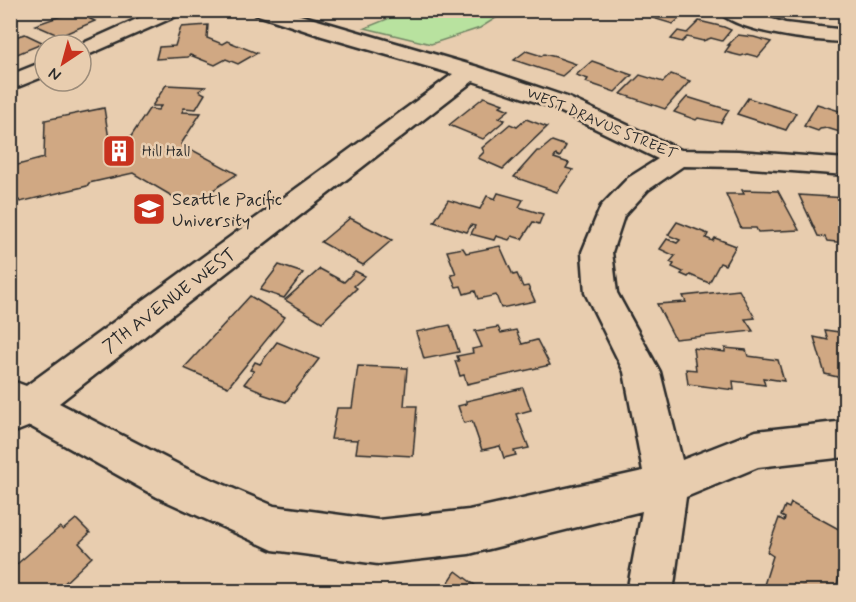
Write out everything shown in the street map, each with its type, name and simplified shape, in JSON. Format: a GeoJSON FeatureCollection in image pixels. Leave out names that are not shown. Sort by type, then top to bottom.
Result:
{"type":"FeatureCollection","features":[{"type":"Feature","properties":{"kind":"street"},"geometry":{"type":"LineString","coordinates":[[93,47],[174,10]]}},
{"type":"Feature","properties":{"kind":"street","name":"WEST DRAVUS STREET"},"geometry":{"type":"LineString","coordinates":[[262,10],[329,32],[470,72],[559,102],[677,158],[738,159],[846,167]]}},
{"type":"Feature","properties":{"kind":"street"},"geometry":{"type":"LineString","coordinates":[[727,10],[746,20],[776,28],[811,34],[846,36]]}},
{"type":"Feature","properties":{"kind":"street","name":"7TH AVENUE WEST"},"geometry":{"type":"LineString","coordinates":[[16,407],[470,72]]}},
{"type":"Feature","properties":{"kind":"street"},"geometry":{"type":"LineString","coordinates":[[10,83],[33,73]]}},
{"type":"Feature","properties":{"kind":"street"},"geometry":{"type":"LineString","coordinates":[[650,591],[667,485],[642,372],[601,293],[597,252],[611,213],[638,184],[677,158]]}},
{"type":"Feature","properties":{"kind":"street"},"geometry":{"type":"LineString","coordinates":[[16,407],[172,483],[273,528],[378,542],[468,532],[667,485],[756,449],[846,439]]}},
{"type":"Feature","properties":{"kind":"green space"},"geometry":{"type":"Polygon","coordinates":[[[407,11],[507,11],[480,28],[431,44],[365,28],[407,11]]]}},
{"type":"Feature","properties":{"kind":"building"},"geometry":{"type":"Polygon","coordinates":[[[78,10],[105,13],[90,19],[95,21],[67,33],[53,33],[35,25],[78,10]]]}},
{"type":"Feature","properties":{"kind":"building"},"geometry":{"type":"Polygon","coordinates":[[[649,10],[687,12],[673,24],[646,16],[650,13],[647,12],[649,10]]]}},
{"type":"Feature","properties":{"kind":"building"},"geometry":{"type":"Polygon","coordinates":[[[699,21],[731,30],[722,41],[711,38],[703,41],[687,37],[682,42],[671,39],[678,31],[687,33],[699,21]]]}},
{"type":"Feature","properties":{"kind":"building"},"geometry":{"type":"Polygon","coordinates":[[[208,25],[207,38],[222,44],[227,41],[257,53],[238,64],[226,59],[215,65],[190,55],[156,59],[159,47],[175,46],[181,27],[208,25]]]}},
{"type":"Feature","properties":{"kind":"building"},"geometry":{"type":"Polygon","coordinates":[[[25,34],[33,38],[33,48],[10,57],[10,35],[15,37],[25,34]]]}},
{"type":"Feature","properties":{"kind":"building"},"geometry":{"type":"Polygon","coordinates":[[[738,35],[771,42],[758,57],[725,52],[730,45],[728,45],[738,35]]]}},
{"type":"Feature","properties":{"kind":"building"},"geometry":{"type":"Polygon","coordinates":[[[526,51],[576,64],[562,76],[514,60],[526,51]]]}},
{"type":"Feature","properties":{"kind":"building"},"geometry":{"type":"Polygon","coordinates":[[[592,61],[632,75],[615,92],[586,82],[588,79],[576,75],[592,61]]]}},
{"type":"Feature","properties":{"kind":"building"},"geometry":{"type":"Polygon","coordinates":[[[671,74],[690,81],[665,109],[621,94],[640,75],[663,82],[671,74]]]}},
{"type":"Feature","properties":{"kind":"building","name":"Hill Hall"},"geometry":{"type":"Polygon","coordinates":[[[166,85],[205,87],[199,91],[205,94],[196,109],[184,108],[182,112],[201,113],[181,144],[237,174],[189,206],[133,173],[20,202],[19,200],[10,202],[10,167],[44,158],[45,120],[104,108],[110,145],[128,141],[149,109],[158,110],[161,106],[152,106],[166,85]]]}},
{"type":"Feature","properties":{"kind":"building"},"geometry":{"type":"Polygon","coordinates":[[[484,97],[503,104],[500,106],[509,110],[499,118],[505,120],[483,139],[449,125],[484,97]]]}},
{"type":"Feature","properties":{"kind":"building"},"geometry":{"type":"Polygon","coordinates":[[[687,97],[729,110],[721,123],[698,118],[696,120],[674,112],[687,97]]]}},
{"type":"Feature","properties":{"kind":"building"},"geometry":{"type":"Polygon","coordinates":[[[748,98],[796,113],[786,130],[737,114],[748,98]]]}},
{"type":"Feature","properties":{"kind":"building"},"geometry":{"type":"Polygon","coordinates":[[[817,104],[846,113],[846,134],[827,128],[818,131],[804,126],[817,104]]]}},
{"type":"Feature","properties":{"kind":"building"},"geometry":{"type":"Polygon","coordinates":[[[526,119],[547,127],[503,169],[478,158],[484,152],[482,148],[510,124],[517,127],[526,119]]]}},
{"type":"Feature","properties":{"kind":"building"},"geometry":{"type":"Polygon","coordinates":[[[552,141],[566,146],[560,157],[556,155],[554,158],[569,163],[566,168],[573,170],[557,192],[514,177],[537,151],[552,141]]]}},
{"type":"Feature","properties":{"kind":"building"},"geometry":{"type":"Polygon","coordinates":[[[742,190],[778,191],[799,230],[758,232],[756,228],[741,228],[726,194],[744,194],[742,190]]]}},
{"type":"Feature","properties":{"kind":"building"},"geometry":{"type":"Polygon","coordinates":[[[498,193],[523,200],[519,207],[543,214],[539,224],[533,222],[522,239],[512,236],[509,240],[496,236],[494,240],[471,234],[475,226],[471,225],[467,232],[434,222],[448,200],[480,209],[487,196],[495,199],[498,193]]]}},
{"type":"Feature","properties":{"kind":"building"},"geometry":{"type":"Polygon","coordinates":[[[799,195],[846,198],[846,243],[827,241],[825,237],[818,236],[799,195]]]}},
{"type":"Feature","properties":{"kind":"building"},"geometry":{"type":"Polygon","coordinates":[[[350,218],[392,240],[363,265],[321,242],[350,218]]]}},
{"type":"Feature","properties":{"kind":"building"},"geometry":{"type":"Polygon","coordinates":[[[677,222],[708,234],[706,238],[713,241],[715,238],[736,246],[725,265],[720,263],[709,283],[690,275],[688,277],[681,274],[683,272],[672,267],[674,264],[670,262],[675,256],[660,249],[667,239],[677,243],[680,240],[668,235],[677,222]]]}},
{"type":"Feature","properties":{"kind":"building"},"geometry":{"type":"Polygon","coordinates":[[[500,246],[513,275],[517,274],[523,287],[528,286],[535,301],[501,308],[496,295],[478,299],[475,291],[464,294],[461,286],[456,287],[451,275],[456,274],[447,251],[463,248],[466,253],[500,246]]]}},
{"type":"Feature","properties":{"kind":"building"},"geometry":{"type":"Polygon","coordinates":[[[279,265],[303,273],[284,298],[260,290],[279,265]]]}},
{"type":"Feature","properties":{"kind":"building"},"geometry":{"type":"Polygon","coordinates":[[[320,269],[344,282],[355,271],[365,276],[354,286],[357,288],[322,322],[285,300],[320,269]]]}},
{"type":"Feature","properties":{"kind":"building"},"geometry":{"type":"Polygon","coordinates":[[[739,290],[755,318],[745,319],[753,331],[675,339],[657,304],[686,302],[683,296],[739,290]]]}},
{"type":"Feature","properties":{"kind":"building"},"geometry":{"type":"Polygon","coordinates":[[[250,296],[285,317],[228,387],[184,368],[250,296]]]}},
{"type":"Feature","properties":{"kind":"building"},"geometry":{"type":"Polygon","coordinates":[[[450,325],[459,352],[424,359],[416,332],[450,325]]]}},
{"type":"Feature","properties":{"kind":"building"},"geometry":{"type":"Polygon","coordinates":[[[498,327],[501,333],[516,330],[522,344],[537,340],[550,365],[467,384],[464,375],[460,376],[455,361],[459,361],[457,356],[473,353],[472,349],[482,347],[475,331],[498,327]]]}},
{"type":"Feature","properties":{"kind":"building"},"geometry":{"type":"Polygon","coordinates":[[[825,330],[846,333],[846,379],[825,374],[814,337],[828,340],[825,330]]]}},
{"type":"Feature","properties":{"kind":"building"},"geometry":{"type":"Polygon","coordinates":[[[277,342],[319,359],[286,402],[262,394],[263,392],[244,384],[254,371],[250,370],[255,362],[260,364],[277,342]]]}},
{"type":"Feature","properties":{"kind":"building"},"geometry":{"type":"Polygon","coordinates":[[[693,348],[725,352],[725,348],[746,350],[748,356],[778,360],[784,381],[763,378],[765,385],[733,381],[734,390],[688,384],[686,369],[696,370],[693,348]]]}},
{"type":"Feature","properties":{"kind":"building"},"geometry":{"type":"Polygon","coordinates":[[[358,366],[407,368],[404,406],[417,406],[413,456],[356,453],[358,440],[331,439],[337,408],[352,408],[358,366]]]}},
{"type":"Feature","properties":{"kind":"building"},"geometry":{"type":"Polygon","coordinates":[[[523,388],[531,410],[516,414],[529,448],[514,451],[516,455],[504,458],[500,446],[482,450],[472,421],[464,423],[458,406],[466,404],[466,401],[523,388]]]}},
{"type":"Feature","properties":{"kind":"building"},"geometry":{"type":"Polygon","coordinates":[[[791,503],[846,533],[846,551],[835,592],[811,592],[803,587],[802,592],[774,592],[764,585],[773,556],[767,552],[779,518],[784,521],[785,518],[781,516],[785,506],[789,508],[791,503]]]}},
{"type":"Feature","properties":{"kind":"building"},"geometry":{"type":"Polygon","coordinates":[[[76,519],[90,533],[79,543],[92,557],[55,592],[10,592],[10,570],[60,527],[63,530],[76,519]]]}},
{"type":"Feature","properties":{"kind":"building"},"geometry":{"type":"Polygon","coordinates":[[[456,571],[484,592],[442,592],[456,571]]]}},
{"type":"Feature","properties":{"kind":"place","name":"Hill Hall"},"geometry":{"type":"Point","coordinates":[119,151]}},
{"type":"Feature","properties":{"kind":"place","name":"Seattle Pacific University"},"geometry":{"type":"Point","coordinates":[149,209]}}]}
